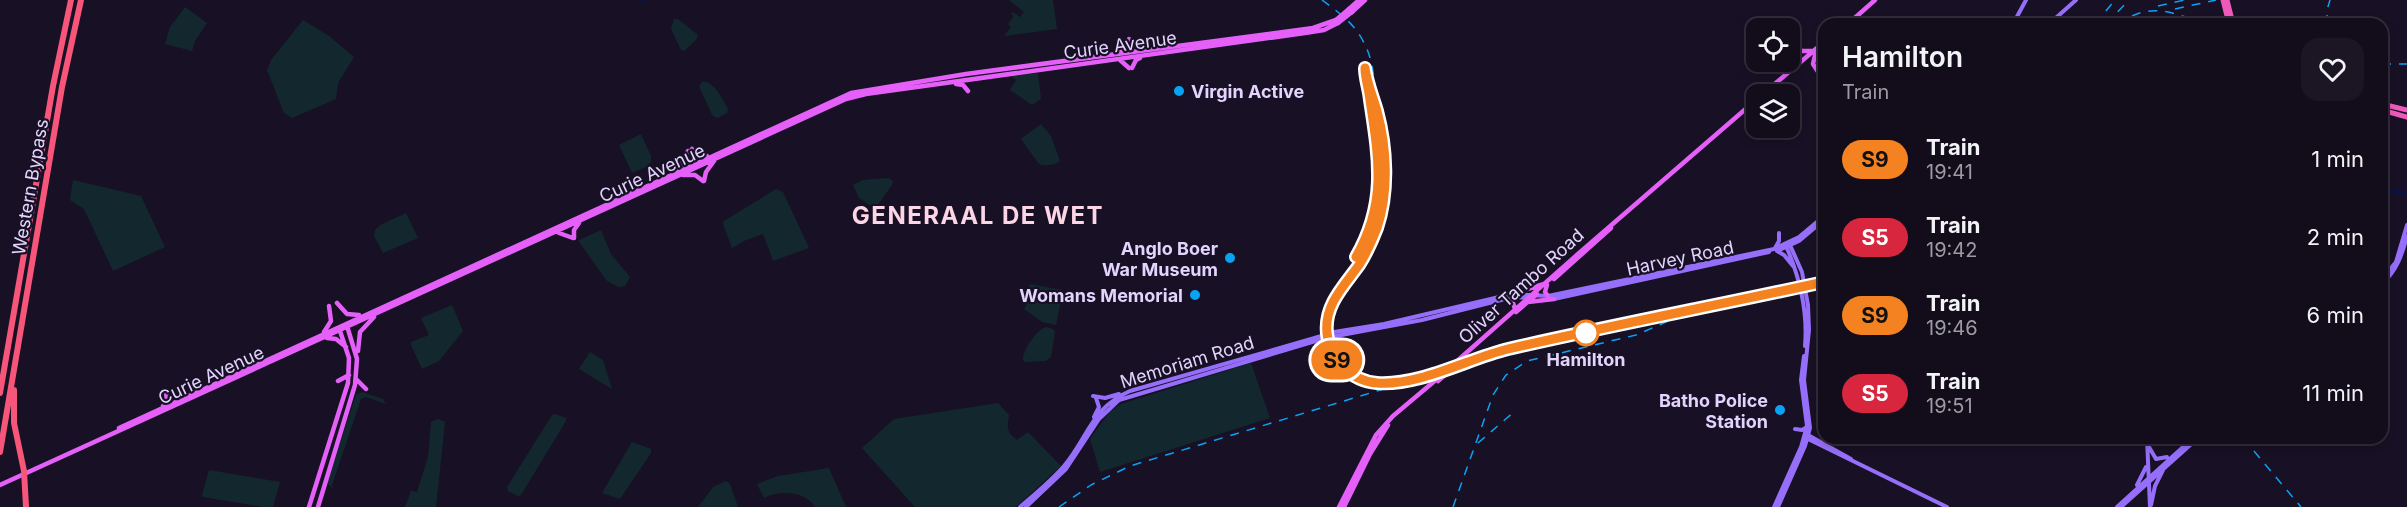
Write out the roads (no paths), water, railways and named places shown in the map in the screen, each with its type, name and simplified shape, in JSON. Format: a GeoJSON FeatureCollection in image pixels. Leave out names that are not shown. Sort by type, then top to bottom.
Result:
{"type":"FeatureCollection","features":[{"type":"Feature","properties":{"kind":"highway","name":"Western Bypass"},"geometry":{"type":"LineString","coordinates":[[0,393],[53,86],[71,0]]}},
{"type":"Feature","properties":{"kind":"highway","name":"Western Bypass"},"geometry":{"type":"LineString","coordinates":[[0,452],[62,87],[81,0]]}},
{"type":"Feature","properties":{"kind":"highway"},"geometry":{"type":"LineString","coordinates":[[2225,0],[2229,18]]}},
{"type":"Feature","properties":{"kind":"highway"},"geometry":{"type":"LineString","coordinates":[[2388,105],[2407,110]]}},
{"type":"Feature","properties":{"kind":"highway"},"geometry":{"type":"LineString","coordinates":[[2388,112],[2407,117]]}},
{"type":"Feature","properties":{"kind":"highway"},"geometry":{"type":"LineString","coordinates":[[0,377],[9,342]]}},
{"type":"Feature","properties":{"kind":"highway"},"geometry":{"type":"LineString","coordinates":[[16,353],[13,412],[15,434],[24,472],[26,507]]}},
{"type":"Feature","properties":{"kind":"main road"},"geometry":{"type":"LineString","coordinates":[[1350,10],[1359,0]]}},
{"type":"Feature","properties":{"kind":"main road"},"geometry":{"type":"LineString","coordinates":[[1350,10],[1365,0]]}},
{"type":"Feature","properties":{"kind":"main road"},"geometry":{"type":"LineString","coordinates":[[1853,18],[1873,0]]}},
{"type":"Feature","properties":{"kind":"main road"},"geometry":{"type":"LineString","coordinates":[[2016,18],[2026,0]]}},
{"type":"Feature","properties":{"kind":"main road"},"geometry":{"type":"LineString","coordinates":[[2056,18],[2076,0]]}},
{"type":"Feature","properties":{"kind":"main road","name":"Curie Avenue"},"geometry":{"type":"LineString","coordinates":[[347,325],[364,314],[857,92],[966,74],[1154,54],[1314,32],[1337,21],[1350,10]]}},
{"type":"Feature","properties":{"kind":"main road","name":"Curie Avenue"},"geometry":{"type":"LineString","coordinates":[[714,157],[853,97],[983,79],[1115,57],[1149,49],[1313,28],[1337,21]]}},
{"type":"Feature","properties":{"kind":"main road"},"geometry":{"type":"LineString","coordinates":[[1129,39],[1138,46],[1149,49]]}},
{"type":"Feature","properties":{"kind":"main road"},"geometry":{"type":"LineString","coordinates":[[1125,45],[1115,57],[1130,68],[1137,59],[1154,54]]}},
{"type":"Feature","properties":{"kind":"main road"},"geometry":{"type":"LineString","coordinates":[[1776,84],[1818,48]]}},
{"type":"Feature","properties":{"kind":"main road"},"geometry":{"type":"LineString","coordinates":[[1800,50],[1815,51]]}},
{"type":"Feature","properties":{"kind":"main road"},"geometry":{"type":"LineString","coordinates":[[1800,63],[1815,51]]}},
{"type":"Feature","properties":{"kind":"main road"},"geometry":{"type":"LineString","coordinates":[[1815,51],[1813,64],[1818,72]]}},
{"type":"Feature","properties":{"kind":"main road"},"geometry":{"type":"LineString","coordinates":[[1775,84],[1789,72]]}},
{"type":"Feature","properties":{"kind":"main road"},"geometry":{"type":"LineString","coordinates":[[950,83],[963,85],[969,91],[973,84],[983,79]]}},
{"type":"Feature","properties":{"kind":"main road","name":"Oliver Tambo Road"},"geometry":{"type":"LineString","coordinates":[[1457,362],[1746,110]]}},
{"type":"Feature","properties":{"kind":"main road"},"geometry":{"type":"LineString","coordinates":[[690,150],[702,156],[714,157],[703,181],[692,175],[676,174],[690,150]]}},
{"type":"Feature","properties":{"kind":"main road","name":"Curie Avenue"},"geometry":{"type":"LineString","coordinates":[[2,483],[314,338],[395,306],[589,217],[676,174]]}},
{"type":"Feature","properties":{"kind":"main road"},"geometry":{"type":"LineString","coordinates":[[544,237],[562,233],[573,238],[576,226],[589,217]]}},
{"type":"Feature","properties":{"kind":"main road","name":"Harvey Road"},"geometry":{"type":"LineString","coordinates":[[1788,246],[1818,223]]}},
{"type":"Feature","properties":{"kind":"main road","name":"Harvey Road"},"geometry":{"type":"LineString","coordinates":[[1531,298],[1568,294],[1775,250],[1803,239],[1818,224]]}},
{"type":"Feature","properties":{"kind":"main road"},"geometry":{"type":"LineString","coordinates":[[2388,272],[2396,262],[2407,225]]}},
{"type":"Feature","properties":{"kind":"main road","name":"Oliver Tambo Road"},"geometry":{"type":"LineString","coordinates":[[1546,284],[1612,226]]}},
{"type":"Feature","properties":{"kind":"main road"},"geometry":{"type":"LineString","coordinates":[[1779,233],[1775,250],[1788,259],[1798,278]]}},
{"type":"Feature","properties":{"kind":"main road"},"geometry":{"type":"LineString","coordinates":[[2388,277],[2397,266],[2407,236]]}},
{"type":"Feature","properties":{"kind":"main road"},"geometry":{"type":"LineString","coordinates":[[1776,507],[1803,451],[1809,424],[1804,380],[1809,316],[1802,272],[1795,253],[1803,239]]}},
{"type":"Feature","properties":{"kind":"main road"},"geometry":{"type":"LineString","coordinates":[[1788,246],[1802,272]]}},
{"type":"Feature","properties":{"kind":"main road"},"geometry":{"type":"LineString","coordinates":[[1788,246],[1798,278],[1806,321],[1801,380],[1809,424],[1817,442]]}},
{"type":"Feature","properties":{"kind":"main road"},"geometry":{"type":"LineString","coordinates":[[1578,258],[1586,259],[1586,251]]}},
{"type":"Feature","properties":{"kind":"main road"},"geometry":{"type":"LineString","coordinates":[[1269,353],[1335,334],[1546,284],[1545,291],[1548,296]]}},
{"type":"Feature","properties":{"kind":"main road"},"geometry":{"type":"LineString","coordinates":[[1515,293],[1531,298]]}},
{"type":"Feature","properties":{"kind":"main road","name":"Harvey Road"},"geometry":{"type":"LineString","coordinates":[[1554,299],[1568,294]]}},
{"type":"Feature","properties":{"kind":"main road"},"geometry":{"type":"LineString","coordinates":[[1335,334],[1422,320],[1520,296],[1554,299]]}},
{"type":"Feature","properties":{"kind":"main road","name":"Oliver Tambo Road"},"geometry":{"type":"LineString","coordinates":[[1342,507],[1386,428],[1515,309],[1531,298]]}},
{"type":"Feature","properties":{"kind":"main road"},"geometry":{"type":"LineString","coordinates":[[1507,299],[1513,303],[1515,309]]}},
{"type":"Feature","properties":{"kind":"main road"},"geometry":{"type":"LineString","coordinates":[[337,303],[347,314],[364,314]]}},
{"type":"Feature","properties":{"kind":"main road"},"geometry":{"type":"LineString","coordinates":[[314,338],[328,326],[331,316],[329,306]]}},
{"type":"Feature","properties":{"kind":"main road"},"geometry":{"type":"LineString","coordinates":[[352,398],[357,392],[366,390],[357,381],[358,341],[365,324],[371,318],[395,306]]}},
{"type":"Feature","properties":{"kind":"main road"},"geometry":{"type":"LineString","coordinates":[[318,507],[352,398],[357,359],[347,325]]}},
{"type":"Feature","properties":{"kind":"main road"},"geometry":{"type":"LineString","coordinates":[[309,507],[349,375],[347,349],[339,328]]}},
{"type":"Feature","properties":{"kind":"main road","name":"Curie Avenue"},"geometry":{"type":"LineString","coordinates":[[24,472],[323,338],[339,328]]}},
{"type":"Feature","properties":{"kind":"main road"},"geometry":{"type":"LineString","coordinates":[[323,338],[336,339],[347,349]]}},
{"type":"Feature","properties":{"kind":"main road","name":"Memoriam Road"},"geometry":{"type":"LineString","coordinates":[[1020,507],[1028,504],[1065,464],[1105,406],[1130,391],[1269,353]]}},
{"type":"Feature","properties":{"kind":"main road","name":"Memoriam Road"},"geometry":{"type":"LineString","coordinates":[[1092,425],[1113,404],[1133,394],[1269,353]]}},
{"type":"Feature","properties":{"kind":"main road"},"geometry":{"type":"LineString","coordinates":[[338,381],[349,375]]}},
{"type":"Feature","properties":{"kind":"main road"},"geometry":{"type":"LineString","coordinates":[[1092,425],[1099,406],[1095,397],[1105,398],[1130,391]]}},
{"type":"Feature","properties":{"kind":"main road"},"geometry":{"type":"LineString","coordinates":[[145,416],[167,402],[166,392],[172,399],[185,397]]}},
{"type":"Feature","properties":{"kind":"main road"},"geometry":{"type":"LineString","coordinates":[[1104,413],[1105,406],[1113,404]]}},
{"type":"Feature","properties":{"kind":"main road"},"geometry":{"type":"LineString","coordinates":[[1795,429],[1802,430],[1809,424]]}},
{"type":"Feature","properties":{"kind":"main road"},"geometry":{"type":"LineString","coordinates":[[1806,436],[1817,442]]}},
{"type":"Feature","properties":{"kind":"main road"},"geometry":{"type":"LineString","coordinates":[[1776,507],[1806,436]]}},
{"type":"Feature","properties":{"kind":"main road"},"geometry":{"type":"LineString","coordinates":[[1803,451],[1817,442]]}},
{"type":"Feature","properties":{"kind":"main road"},"geometry":{"type":"LineString","coordinates":[[1820,444],[1846,459],[1852,459],[1947,507]]}},
{"type":"Feature","properties":{"kind":"main road"},"geometry":{"type":"LineString","coordinates":[[2146,444],[2149,507]]}},
{"type":"Feature","properties":{"kind":"main road"},"geometry":{"type":"LineString","coordinates":[[2146,444],[2149,507]]}},
{"type":"Feature","properties":{"kind":"main road"},"geometry":{"type":"LineString","coordinates":[[2148,444],[2154,457],[2162,459],[2171,456]]}},
{"type":"Feature","properties":{"kind":"main road"},"geometry":{"type":"LineString","coordinates":[[2119,507],[2186,444]]}},
{"type":"Feature","properties":{"kind":"main road"},"geometry":{"type":"LineString","coordinates":[[2147,480],[2191,444]]}},
{"type":"Feature","properties":{"kind":"main road"},"geometry":{"type":"LineString","coordinates":[[2149,507],[2157,482],[2167,464]]}},
{"type":"Feature","properties":{"kind":"main road"},"geometry":{"type":"LineString","coordinates":[[2136,491],[2146,467]]}},
{"type":"Feature","properties":{"kind":"main road"},"geometry":{"type":"LineString","coordinates":[[2136,491],[2147,498]]}},
{"type":"Feature","properties":{"kind":"waterway"},"geometry":{"type":"LineString","coordinates":[[2388,190],[2407,193]]}},
{"type":"Feature","properties":{"kind":"railway"},"geometry":{"type":"LineString","coordinates":[[1322,0],[1350,23],[1369,54],[1383,149],[1383,200],[1375,233],[1332,304],[1327,319],[1327,334],[1334,357],[1356,377],[1377,383],[1410,380],[1509,349],[1818,283]]}},
{"type":"Feature","properties":{"kind":"railway"},"geometry":{"type":"LineString","coordinates":[[2100,18],[2115,0]]}},
{"type":"Feature","properties":{"kind":"railway"},"geometry":{"type":"LineString","coordinates":[[2112,18],[2129,0]]}},
{"type":"Feature","properties":{"kind":"railway"},"geometry":{"type":"LineString","coordinates":[[2158,6],[2185,0]]}},
{"type":"Feature","properties":{"kind":"railway"},"geometry":{"type":"LineString","coordinates":[[2175,9],[2216,0]]}},
{"type":"Feature","properties":{"kind":"railway"},"geometry":{"type":"LineString","coordinates":[[2327,18],[2330,0]]}},
{"type":"Feature","properties":{"kind":"railway"},"geometry":{"type":"LineString","coordinates":[[2132,16],[2160,11],[2188,18]]}},
{"type":"Feature","properties":{"kind":"railway"},"geometry":{"type":"LineString","coordinates":[[2388,64],[2407,64]]}},
{"type":"Feature","properties":{"kind":"railway"},"geometry":{"type":"LineString","coordinates":[[1366,86],[1377,186]]}},
{"type":"Feature","properties":{"kind":"railway"},"geometry":{"type":"LineString","coordinates":[[1453,507],[1493,395],[1506,375],[1527,361],[1636,335],[1673,319]]}},
{"type":"Feature","properties":{"kind":"railway"},"geometry":{"type":"LineString","coordinates":[[1059,507],[1091,485],[1130,466],[1390,387]]}},
{"type":"Feature","properties":{"kind":"railway"},"geometry":{"type":"LineString","coordinates":[[1478,443],[1515,411]]}},
{"type":"Feature","properties":{"kind":"railway"},"geometry":{"type":"LineString","coordinates":[[2248,444],[2301,507]]}},
{"type":"Feature","properties":{"kind":"train","name":"S9"},"geometry":{"type":"LineString","coordinates":[[1356,257],[1374,219],[1379,187],[1371,108],[1365,77],[1365,68],[1382,139],[1385,174],[1383,204],[1370,245],[1361,262],[1334,299],[1326,325],[1328,340],[1334,356],[1343,367],[1359,378],[1377,383],[1404,381],[1509,349],[1818,283]]}},
{"type":"Feature","properties":{"kind":"place","name":"Virgin Active"},"geometry":{"type":"Point","coordinates":[1179,91]}},
{"type":"Feature","properties":{"kind":"place","name":"Anglo Boer War Museum"},"geometry":{"type":"Point","coordinates":[1230,258]}},
{"type":"Feature","properties":{"kind":"place","name":"Womans Memorial"},"geometry":{"type":"Point","coordinates":[1195,295]}},
{"type":"Feature","properties":{"kind":"place","name":"Hamilton"},"geometry":{"type":"Point","coordinates":[1586,333]}},
{"type":"Feature","properties":{"kind":"place","name":"Batho Police Station"},"geometry":{"type":"Point","coordinates":[1780,410]}},
{"type":"Feature","properties":{"kind":"district","name":"GENERAAL DE WET"},"geometry":{"type":"Point","coordinates":[978,215]}}]}
